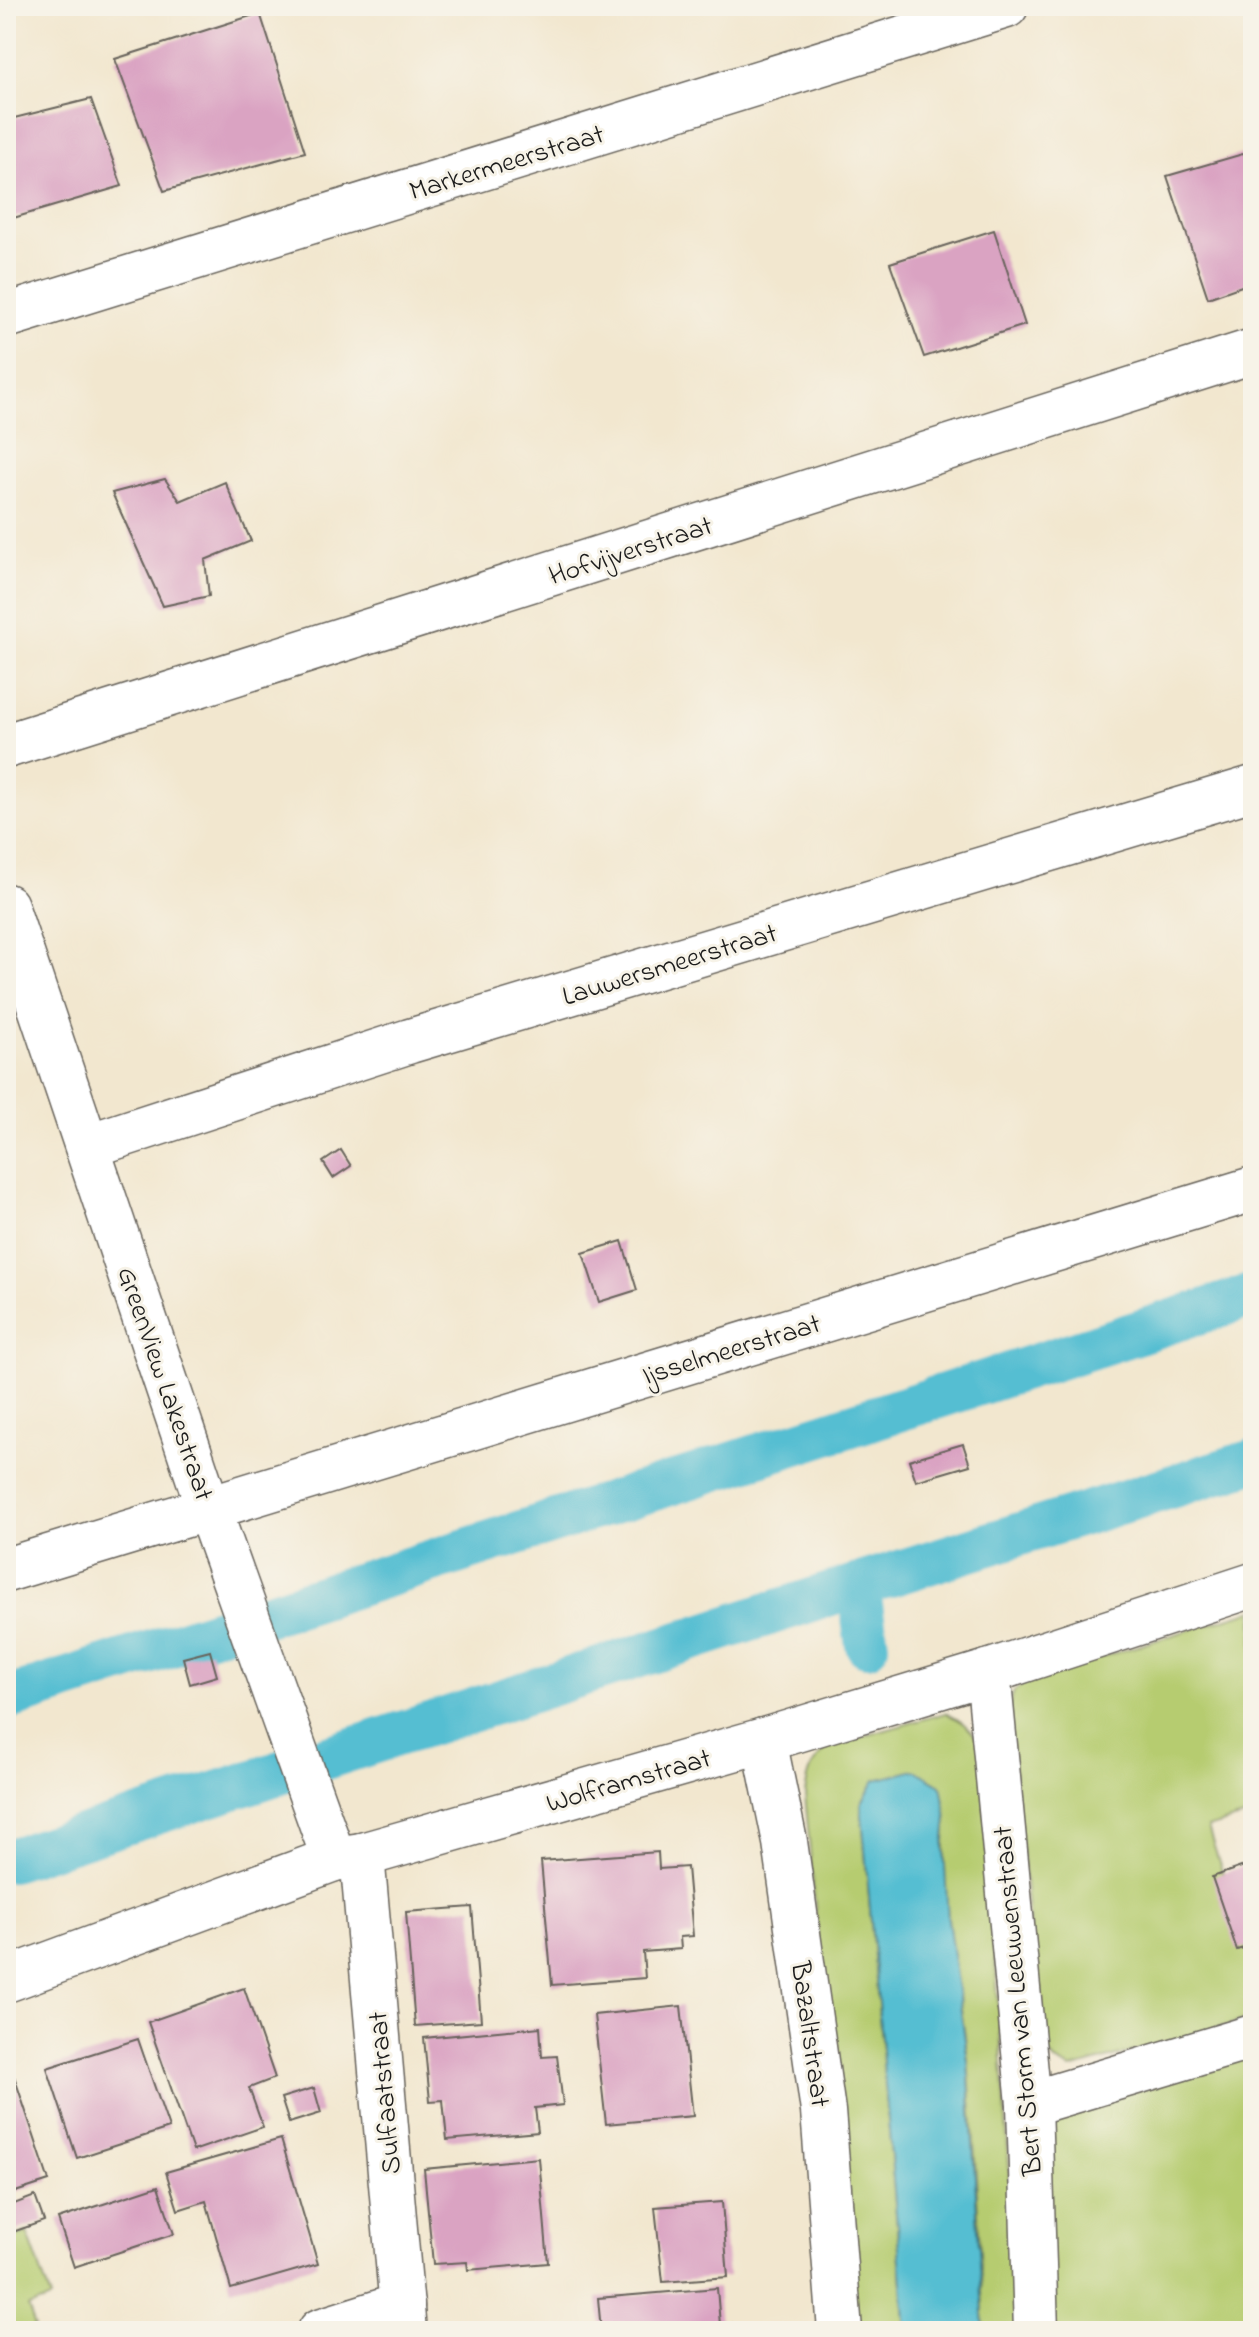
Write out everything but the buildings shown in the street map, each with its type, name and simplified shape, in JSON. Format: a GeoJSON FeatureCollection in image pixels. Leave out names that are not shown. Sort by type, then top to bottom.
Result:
{"type":"FeatureCollection","features":[{"type":"Feature","properties":{"kind":"street","name":"Markermeerstraat"},"geometry":{"type":"LineString","coordinates":[[6,316],[1006,6]]}},
{"type":"Feature","properties":{"kind":"street","name":"Hofvijverstraat"},"geometry":{"type":"LineString","coordinates":[[6,746],[1253,351]]}},
{"type":"Feature","properties":{"kind":"street","name":"Lauwersmeerstraat"},"geometry":{"type":"LineString","coordinates":[[88,1146],[410,1041],[1253,788]]}},
{"type":"Feature","properties":{"kind":"street","name":"GreenView Lakestraat"},"geometry":{"type":"LineString","coordinates":[[6,906],[208,1507],[340,1851]]}},
{"type":"Feature","properties":{"kind":"street","name":"Ijsselmeerstraat"},"geometry":{"type":"LineString","coordinates":[[6,1570],[1253,1189]]}},
{"type":"Feature","properties":{"kind":"street","name":"Wolframstraat"},"geometry":{"type":"LineString","coordinates":[[6,1980],[340,1851],[764,1740],[988,1672],[1253,1585]]}},
{"type":"Feature","properties":{"kind":"street","name":"Bert Storm van Leeuwenstraat"},"geometry":{"type":"LineString","coordinates":[[988,1672],[1029,2104],[1036,2331]]}},
{"type":"Feature","properties":{"kind":"street","name":"Bazaltstraat"},"geometry":{"type":"LineString","coordinates":[[764,1740],[785,1842],[823,2111],[840,2331]]}},
{"type":"Feature","properties":{"kind":"street","name":"Sulfaatstraat"},"geometry":{"type":"LineString","coordinates":[[340,1851],[403,2318]]}},
{"type":"Feature","properties":{"kind":"street"},"geometry":{"type":"LineString","coordinates":[[1029,2104],[1253,2037]]}},
{"type":"Feature","properties":{"kind":"street"},"geometry":{"type":"LineString","coordinates":[[320,2331],[403,2318]]}},
{"type":"Feature","properties":{"kind":"green space"},"geometry":{"type":"Polygon","coordinates":[[[1253,1610],[1253,1814],[1208,1828],[1253,1967],[1253,2018],[1071,2069],[1055,2061],[1041,2045],[1008,1709],[1014,1691],[1028,1680],[1253,1610]]]}},
{"type":"Feature","properties":{"kind":"green space"},"geometry":{"type":"Polygon","coordinates":[[[945,1713],[966,1726],[981,1746],[1020,2331],[984,2331],[968,2062],[947,1910],[947,1818],[861,1804],[906,2331],[853,2331],[806,1786],[815,1762],[830,1746],[945,1713]]]}},
{"type":"Feature","properties":{"kind":"green space"},"geometry":{"type":"Polygon","coordinates":[[[1253,2051],[1253,2331],[1051,2331],[1041,2163],[1053,2110],[1253,2051]]]}},
{"type":"Feature","properties":{"kind":"green space"},"geometry":{"type":"Polygon","coordinates":[[[27,2232],[51,2299],[28,2307],[35,2327],[25,2331],[6,2331],[6,2240],[27,2232]]]}},
{"type":"Feature","properties":{"kind":"water"},"geometry":{"type":"Polygon","coordinates":[[[915,1770],[941,1785],[947,1818],[944,1847],[948,1920],[968,2061],[984,2331],[906,2331],[861,1804],[875,1780],[915,1770]]]}},
{"type":"Feature","properties":{"kind":"waterway"},"geometry":{"type":"LineString","coordinates":[[6,1699],[1253,1295]]}},
{"type":"Feature","properties":{"kind":"waterway"},"geometry":{"type":"LineString","coordinates":[[11,1860],[858,1585],[1253,1461]]}},
{"type":"Feature","properties":{"kind":"waterway"},"geometry":{"type":"LineString","coordinates":[[858,1585],[867,1645]]}}]}
